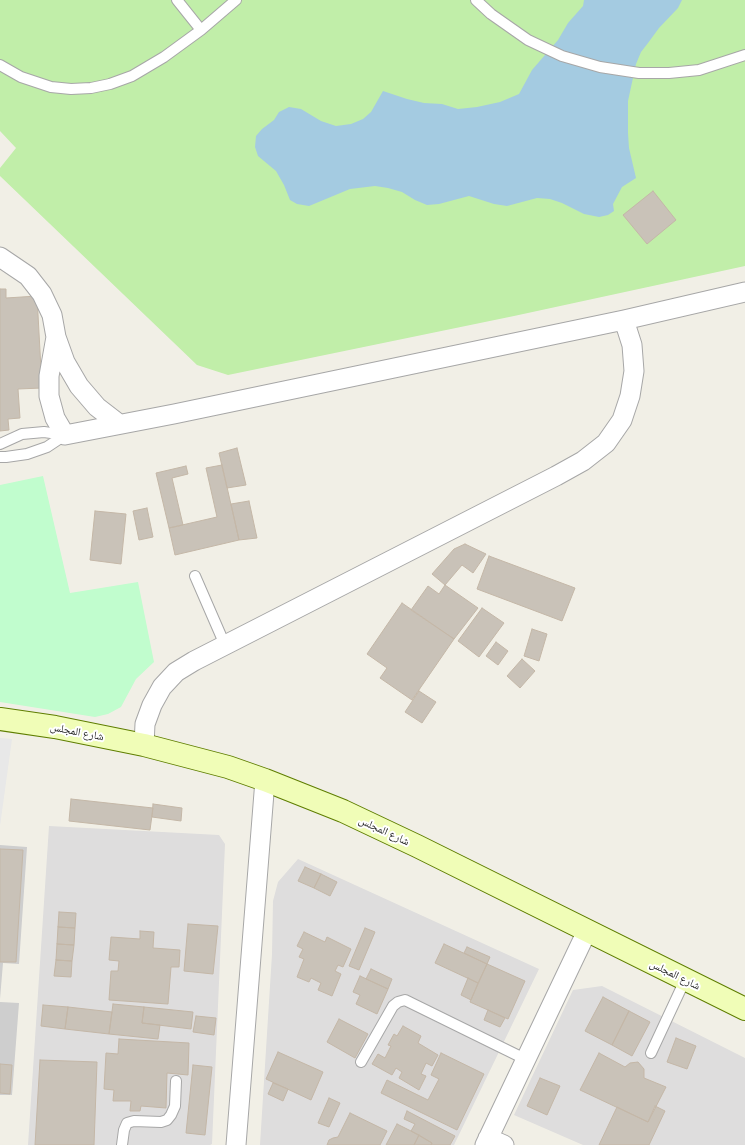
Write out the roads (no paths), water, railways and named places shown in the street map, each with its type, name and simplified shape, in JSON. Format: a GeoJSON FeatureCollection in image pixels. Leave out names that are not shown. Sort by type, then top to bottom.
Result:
{"type":"FeatureCollection","features":[{"type":"Feature","properties":{"kind":"street"},"geometry":{"type":"LineString","coordinates":[[0,257],[28,276],[42,294],[52,315],[56,337],[65,362],[79,386],[97,407],[119,424]]}},
{"type":"Feature","properties":{"kind":"street"},"geometry":{"type":"LineString","coordinates":[[56,337],[49,376],[49,396],[54,418],[65,435],[174,414],[624,320],[745,292]]}},
{"type":"Feature","properties":{"kind":"street"},"geometry":{"type":"LineString","coordinates":[[144,745],[145,724],[152,705],[162,687],[176,672],[225,645],[556,476],[583,461],[606,443],[622,420],[630,396],[633,377],[634,370],[632,345],[624,320]]}},
{"type":"Feature","properties":{"kind":"street","name":"شارع المجلس"},"geometry":{"type":"LineString","coordinates":[[0,719],[144,745],[228,767],[265,780],[343,811],[384,830],[745,1009]]}},
{"type":"Feature","properties":{"kind":"street"},"geometry":{"type":"LineString","coordinates":[[236,1145],[265,780]]}},
{"type":"Feature","properties":{"kind":"street"},"geometry":{"type":"LineString","coordinates":[[492,1142],[525,1059],[587,931]]}},
{"type":"Feature","properties":{"kind":"lane"},"geometry":{"type":"LineString","coordinates":[[177,0],[201,30]]}},
{"type":"Feature","properties":{"kind":"lane"},"geometry":{"type":"LineString","coordinates":[[0,65],[20,76],[51,87],[71,89],[91,88],[110,84],[132,76],[164,57],[201,30],[236,0]]}},
{"type":"Feature","properties":{"kind":"lane"},"geometry":{"type":"LineString","coordinates":[[476,0],[491,14],[528,40],[562,56],[600,67],[639,73],[669,73],[699,70],[745,55]]}},
{"type":"Feature","properties":{"kind":"lane"},"geometry":{"type":"LineString","coordinates":[[0,444],[22,434],[44,432],[65,435]]}},
{"type":"Feature","properties":{"kind":"lane"},"geometry":{"type":"LineString","coordinates":[[0,457],[27,454],[47,447],[65,435]]}},
{"type":"Feature","properties":{"kind":"lane"},"geometry":{"type":"LineString","coordinates":[[195,576],[225,645]]}},
{"type":"Feature","properties":{"kind":"lane"},"geometry":{"type":"LineString","coordinates":[[651,1053],[685,980]]}},
{"type":"Feature","properties":{"kind":"lane"},"geometry":{"type":"LineString","coordinates":[[361,1062],[393,1006],[398,1002],[405,1000],[525,1059]]}},
{"type":"Feature","properties":{"kind":"lane"},"geometry":{"type":"LineString","coordinates":[[122,1145],[124,1130],[127,1123],[134,1121],[161,1122],[167,1120],[175,1106],[176,1081]]}},
{"type":"Feature","properties":{"kind":"water"},"geometry":{"type":"Polygon","coordinates":[[[584,0],[682,0],[678,8],[659,28],[641,52],[636,64],[628,101],[628,133],[629,148],[636,178],[622,187],[613,204],[614,211],[608,215],[599,217],[584,214],[562,203],[550,199],[537,198],[507,206],[494,204],[469,196],[439,204],[427,205],[402,192],[375,186],[350,189],[309,206],[297,204],[290,200],[276,171],[258,156],[255,147],[256,136],[262,129],[274,120],[279,112],[289,107],[301,109],[321,121],[336,126],[351,124],[363,119],[371,112],[383,91],[407,99],[424,103],[442,104],[458,109],[500,102],[519,94],[532,70],[558,40],[568,23],[583,6],[584,0]]]}}]}
